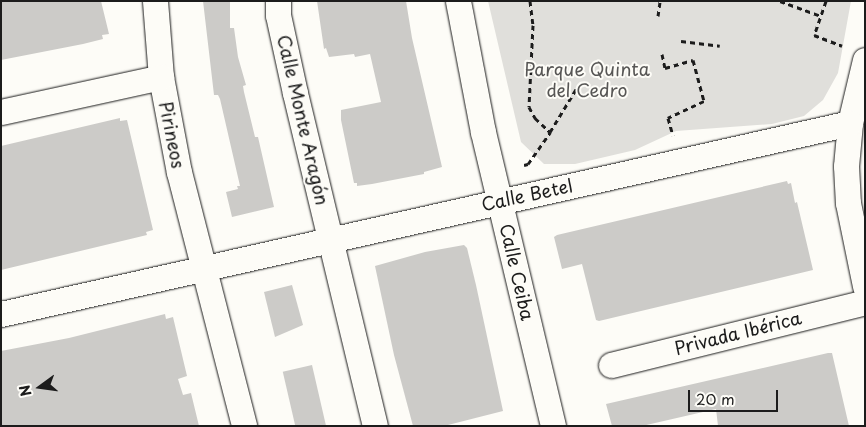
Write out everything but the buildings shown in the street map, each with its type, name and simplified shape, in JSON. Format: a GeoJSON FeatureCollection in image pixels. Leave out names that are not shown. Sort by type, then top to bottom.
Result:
{"type":"FeatureCollection","features":[{"type":"Feature","properties":{"kind":"street","name":"Pirineos"},"geometry":{"type":"LineString","coordinates":[[154,1],[161,77],[179,172],[244,426]]}},
{"type":"Feature","properties":{"kind":"street","name":"Calle Monte Aragón"},"geometry":{"type":"LineString","coordinates":[[278,1],[278,15],[295,93],[375,426]]}},
{"type":"Feature","properties":{"kind":"street","name":"Calle Ceiba"},"geometry":{"type":"LineString","coordinates":[[458,1],[470,70],[553,426]]}},
{"type":"Feature","properties":{"kind":"street"},"geometry":{"type":"LineString","coordinates":[[865,60],[850,123],[846,166],[856,201],[865,286]]}},
{"type":"Feature","properties":{"kind":"street"},"geometry":{"type":"LineString","coordinates":[[1,112],[161,77]]}},
{"type":"Feature","properties":{"kind":"street","name":"Calle Betel"},"geometry":{"type":"LineString","coordinates":[[1,314],[500,201],[657,168],[850,123]]}},
{"type":"Feature","properties":{"kind":"street","name":"Privada Ibérica"},"geometry":{"type":"LineString","coordinates":[[611,365],[865,302]]}},
{"type":"Feature","properties":{"kind":"path"},"geometry":{"type":"LineString","coordinates":[[530,1],[533,25],[529,107],[535,118],[550,132]]}},
{"type":"Feature","properties":{"kind":"path"},"geometry":{"type":"LineString","coordinates":[[658,16],[660,1]]}},
{"type":"Feature","properties":{"kind":"path"},"geometry":{"type":"LineString","coordinates":[[780,1],[821,16]]}},
{"type":"Feature","properties":{"kind":"path"},"geometry":{"type":"LineString","coordinates":[[814,35],[826,1]]}},
{"type":"Feature","properties":{"kind":"path"},"geometry":{"type":"LineString","coordinates":[[681,41],[720,46]]}},
{"type":"Feature","properties":{"kind":"path"},"geometry":{"type":"LineString","coordinates":[[657,168],[674,141],[668,118],[704,101],[693,60],[665,68],[662,54]]}},
{"type":"Feature","properties":{"kind":"path"},"geometry":{"type":"LineString","coordinates":[[493,172],[528,164],[578,86]]}},
{"type":"Feature","properties":{"kind":"green space","name":"Parque Quinta del Cedro"},"geometry":{"type":"Polygon","coordinates":[[[488,1],[851,1],[838,73],[823,100],[804,116],[772,124],[676,131],[635,150],[575,164],[544,164],[521,142],[488,1]]]}}]}
